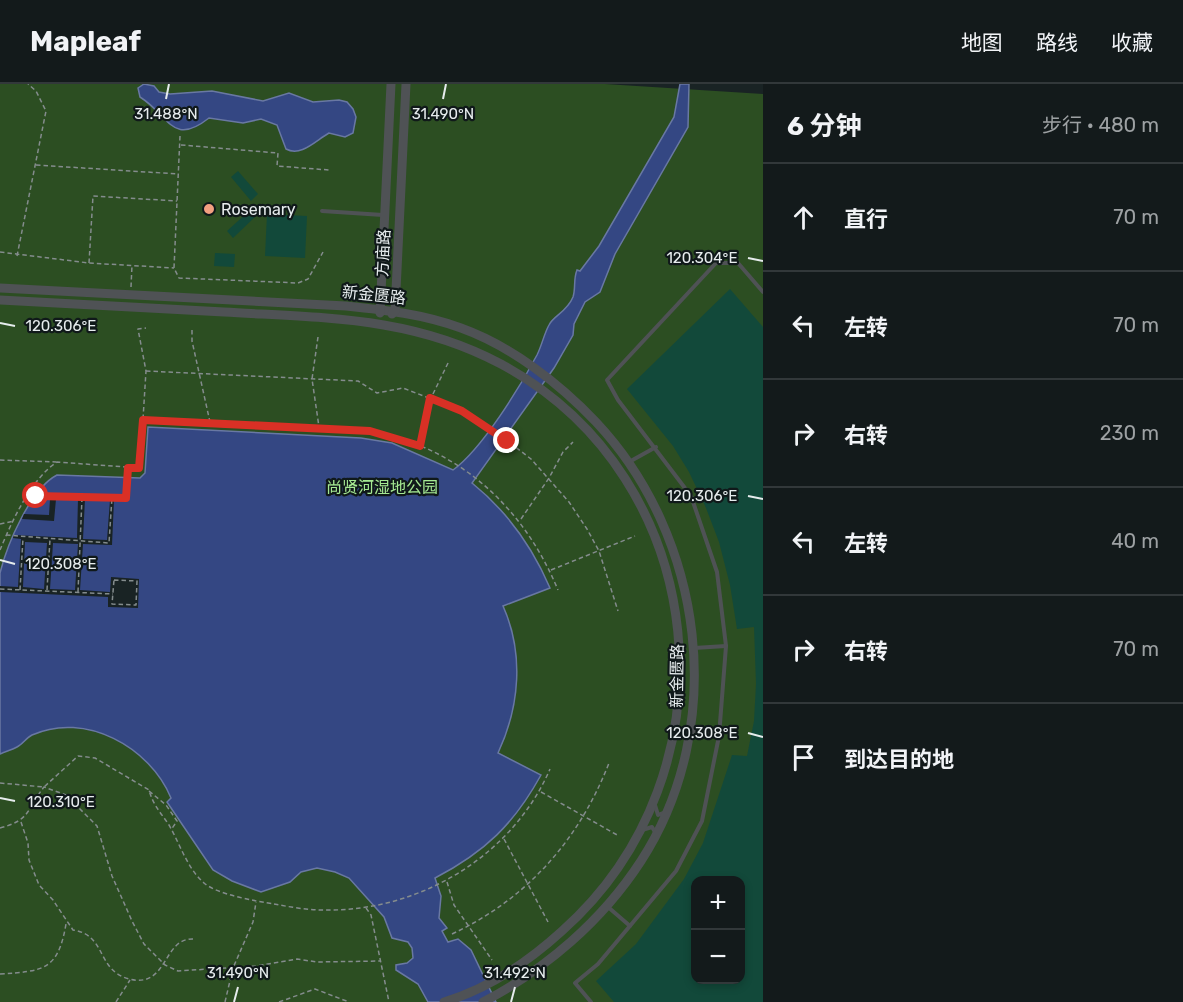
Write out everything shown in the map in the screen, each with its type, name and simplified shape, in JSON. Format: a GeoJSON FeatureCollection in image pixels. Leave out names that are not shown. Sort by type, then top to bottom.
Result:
{"type":"FeatureCollection","features":[{"type":"Feature","properties":{"kind":"street","name":"方庙路"},"geometry":{"type":"LineString","coordinates":[[385,323],[379,309],[391,84]]}},
{"type":"Feature","properties":{"kind":"street","name":"方庙路"},"geometry":{"type":"LineString","coordinates":[[395,311],[406,84]]}},
{"type":"Feature","properties":{"kind":"street","name":"新金匮路"},"geometry":{"type":"LineString","coordinates":[[0,288],[379,309],[463,329],[501,346],[548,379],[587,412],[629,462],[655,524],[657,547],[676,610],[681,689],[672,750],[655,805],[613,877],[577,919],[531,957],[501,976],[444,1002]]}},
{"type":"Feature","properties":{"kind":"street","name":"新金匮路"},"geometry":{"type":"LineString","coordinates":[[0,300],[385,323],[463,346],[541,391],[596,441],[655,524],[671,541],[684,581],[694,648],[694,683],[690,730],[667,810],[642,859],[607,906],[555,955],[508,989],[483,1002]]}},
{"type":"Feature","properties":{"kind":"street"},"geometry":{"type":"LineString","coordinates":[[385,323],[395,311]]}},
{"type":"Feature","properties":{"kind":"lane"},"geometry":{"type":"LineString","coordinates":[[322,211],[383,215]]}},
{"type":"Feature","properties":{"kind":"lane"},"geometry":{"type":"LineString","coordinates":[[591,1002],[576,983],[598,964],[676,871],[702,821],[719,736],[726,646],[717,572],[691,496],[618,400],[607,380],[716,263],[738,262],[763,292]]}},
{"type":"Feature","properties":{"kind":"lane"},"geometry":{"type":"LineString","coordinates":[[629,462],[656,447]]}},
{"type":"Feature","properties":{"kind":"lane"},"geometry":{"type":"LineString","coordinates":[[657,547],[662,537],[671,541]]}},
{"type":"Feature","properties":{"kind":"lane"},"geometry":{"type":"LineString","coordinates":[[694,648],[726,646]]}},
{"type":"Feature","properties":{"kind":"lane"},"geometry":{"type":"LineString","coordinates":[[690,730],[719,736]]}},
{"type":"Feature","properties":{"kind":"lane"},"geometry":{"type":"LineString","coordinates":[[655,805],[658,815],[667,810]]}},
{"type":"Feature","properties":{"kind":"lane"},"geometry":{"type":"LineString","coordinates":[[642,830],[652,827],[655,836]]}},
{"type":"Feature","properties":{"kind":"lane"},"geometry":{"type":"LineString","coordinates":[[607,906],[630,926]]}},
{"type":"Feature","properties":{"kind":"path"},"geometry":{"type":"LineString","coordinates":[[17,256],[46,111],[36,91],[28,84]]}},
{"type":"Feature","properties":{"kind":"path"},"geometry":{"type":"LineString","coordinates":[[180,136],[174,268],[179,278],[298,283],[308,279],[323,252]]}},
{"type":"Feature","properties":{"kind":"path"},"geometry":{"type":"LineString","coordinates":[[180,145],[278,153],[277,166],[329,170]]}},
{"type":"Feature","properties":{"kind":"path"},"geometry":{"type":"LineString","coordinates":[[36,165],[179,174]]}},
{"type":"Feature","properties":{"kind":"path"},"geometry":{"type":"LineString","coordinates":[[88,263],[93,196],[177,201]]}},
{"type":"Feature","properties":{"kind":"path"},"geometry":{"type":"LineString","coordinates":[[0,252],[17,256],[88,263],[174,268]]}},
{"type":"Feature","properties":{"kind":"path"},"geometry":{"type":"LineString","coordinates":[[131,294],[132,265]]}},
{"type":"Feature","properties":{"kind":"path"},"geometry":{"type":"LineString","coordinates":[[0,460],[139,468],[146,371],[138,329],[146,328]]}},
{"type":"Feature","properties":{"kind":"path"},"geometry":{"type":"LineString","coordinates":[[192,330],[192,341],[210,423]]}},
{"type":"Feature","properties":{"kind":"path"},"geometry":{"type":"LineString","coordinates":[[318,338],[312,379],[320,428]]}},
{"type":"Feature","properties":{"kind":"path"},"geometry":{"type":"LineString","coordinates":[[420,446],[430,398],[449,361]]}},
{"type":"Feature","properties":{"kind":"path"},"geometry":{"type":"LineString","coordinates":[[146,371],[358,381],[377,393],[403,388],[462,411],[507,441],[549,478],[569,502],[599,551],[618,611]]}},
{"type":"Feature","properties":{"kind":"path"},"geometry":{"type":"LineString","coordinates":[[143,420],[370,431],[420,446],[454,462],[478,480],[520,520],[550,571],[558,590]]}},
{"type":"Feature","properties":{"kind":"path"},"geometry":{"type":"LineString","coordinates":[[520,520],[549,478],[563,452],[573,442]]}},
{"type":"Feature","properties":{"kind":"path"},"geometry":{"type":"LineString","coordinates":[[0,550],[28,495],[48,468],[57,462]]}},
{"type":"Feature","properties":{"kind":"path"},"geometry":{"type":"LineString","coordinates":[[28,495],[126,498],[128,468]]}},
{"type":"Feature","properties":{"kind":"path"},"geometry":{"type":"LineString","coordinates":[[78,593],[82,497]]}},
{"type":"Feature","properties":{"kind":"path"},"geometry":{"type":"LineString","coordinates":[[6,536],[109,543],[112,497]]}},
{"type":"Feature","properties":{"kind":"path"},"geometry":{"type":"LineString","coordinates":[[0,524],[15,520]]}},
{"type":"Feature","properties":{"kind":"path"},"geometry":{"type":"LineString","coordinates":[[550,571],[635,536]]}},
{"type":"Feature","properties":{"kind":"path"},"geometry":{"type":"LineString","coordinates":[[20,590],[23,538]]}},
{"type":"Feature","properties":{"kind":"path"},"geometry":{"type":"LineString","coordinates":[[46,591],[50,539]]}},
{"type":"Feature","properties":{"kind":"path"},"geometry":{"type":"LineString","coordinates":[[114,580],[137,581],[136,605],[112,604],[113,594],[114,580]]}},
{"type":"Feature","properties":{"kind":"path"},"geometry":{"type":"LineString","coordinates":[[0,589],[113,594]]}},
{"type":"Feature","properties":{"kind":"path"},"geometry":{"type":"LineString","coordinates":[[0,828],[21,822],[29,814],[34,799],[44,787],[78,756],[96,758],[149,790],[166,805],[177,821],[171,830]]}},
{"type":"Feature","properties":{"kind":"path"},"geometry":{"type":"LineString","coordinates":[[452,934],[470,926],[502,906],[527,886],[564,846],[585,816],[609,763]]}},
{"type":"Feature","properties":{"kind":"path"},"geometry":{"type":"LineString","coordinates":[[149,790],[152,803],[171,830],[191,867],[206,885],[256,901],[322,910],[388,904],[447,881],[503,838],[541,792],[550,769]]}},
{"type":"Feature","properties":{"kind":"path"},"geometry":{"type":"LineString","coordinates":[[0,783],[44,787],[66,795],[97,826],[112,876],[132,921],[144,944],[165,965],[178,971],[233,968],[297,959],[317,962],[380,961]]}},
{"type":"Feature","properties":{"kind":"path"},"geometry":{"type":"LineString","coordinates":[[541,792],[620,836]]}},
{"type":"Feature","properties":{"kind":"path"},"geometry":{"type":"LineString","coordinates":[[21,822],[28,843],[29,860],[39,885],[53,900],[66,923],[73,930],[86,932],[96,941],[111,970],[130,979],[146,978],[158,973],[176,944],[183,938],[194,939]]}},
{"type":"Feature","properties":{"kind":"path"},"geometry":{"type":"LineString","coordinates":[[503,838],[511,849],[527,886],[548,922]]}},
{"type":"Feature","properties":{"kind":"path"},"geometry":{"type":"LineString","coordinates":[[447,881],[453,905],[470,926],[483,951],[492,960]]}},
{"type":"Feature","properties":{"kind":"path"},"geometry":{"type":"LineString","coordinates":[[225,1002],[233,968],[253,922],[256,901]]}},
{"type":"Feature","properties":{"kind":"path"},"geometry":{"type":"LineString","coordinates":[[365,907],[371,915],[389,1002]]}},
{"type":"Feature","properties":{"kind":"path"},"geometry":{"type":"LineString","coordinates":[[0,974],[42,971],[54,961],[63,942],[66,923]]}},
{"type":"Feature","properties":{"kind":"path"},"geometry":{"type":"LineString","coordinates":[[116,1002],[130,979]]}},
{"type":"Feature","properties":{"kind":"path"},"geometry":{"type":"LineString","coordinates":[[279,1002],[315,989],[348,1002]]}},
{"type":"Feature","properties":{"kind":"green space","name":"尚贤河湿地公园"},"geometry":{"type":"Polygon","coordinates":[[[0,84],[605,84],[763,94],[763,1002],[0,1002],[0,84]]]}},
{"type":"Feature","properties":{"kind":"water"},"geometry":{"type":"Polygon","coordinates":[[[144,84],[154,86],[159,92],[170,94],[212,91],[263,101],[289,93],[313,102],[339,100],[347,102],[353,109],[356,117],[353,133],[345,137],[329,133],[303,150],[292,151],[286,149],[277,125],[261,119],[243,123],[209,118],[187,130],[179,129],[172,126],[140,97],[138,88],[144,84]]]}},
{"type":"Feature","properties":{"kind":"water"},"geometry":{"type":"Polygon","coordinates":[[[680,84],[689,84],[688,127],[615,254],[600,292],[585,302],[574,324],[573,335],[554,368],[472,483],[497,506],[518,531],[550,588],[503,606],[514,642],[517,680],[511,717],[498,753],[541,775],[520,808],[497,835],[469,858],[435,878],[441,896],[439,918],[447,928],[442,931],[448,942],[458,939],[471,950],[496,1002],[428,1002],[418,984],[396,970],[396,965],[407,963],[413,958],[412,948],[408,942],[392,938],[384,917],[349,878],[317,868],[301,872],[290,882],[261,892],[232,881],[213,870],[167,802],[171,798],[161,780],[148,763],[132,749],[114,738],[94,731],[73,728],[52,729],[32,735],[19,746],[0,754],[0,573],[21,519],[47,482],[57,475],[140,478],[145,473],[148,427],[361,438],[392,443],[453,470],[476,448],[500,417],[537,355],[551,322],[564,310],[573,297],[577,270],[580,271],[599,246],[674,117],[680,84]]]}},
{"type":"Feature","properties":{"kind":"pier"},"geometry":{"type":"Polygon","coordinates":[[[125,476],[130,476],[128,500],[114,500],[112,545],[83,544],[80,590],[110,592],[111,577],[139,579],[138,608],[108,607],[108,597],[0,592],[0,586],[18,587],[21,539],[13,538],[14,535],[77,538],[78,499],[56,499],[54,521],[22,519],[24,514],[49,515],[50,499],[34,498],[38,494],[123,495],[125,476]],[[85,499],[83,539],[107,540],[110,500],[85,499]],[[25,542],[23,587],[44,589],[47,543],[25,542]],[[53,543],[50,589],[75,590],[78,544],[53,543]]]}},
{"type":"Feature","properties":{"kind":"building"},"geometry":{"type":"Polygon","coordinates":[[[238,171],[258,194],[251,201],[231,177],[238,171]]]}},
{"type":"Feature","properties":{"kind":"building"},"geometry":{"type":"Polygon","coordinates":[[[249,211],[255,217],[233,238],[227,231],[249,211]]]}},
{"type":"Feature","properties":{"kind":"building"},"geometry":{"type":"Polygon","coordinates":[[[267,214],[307,216],[305,258],[265,256],[267,214]]]}},
{"type":"Feature","properties":{"kind":"building"},"geometry":{"type":"Polygon","coordinates":[[[215,253],[235,254],[234,267],[214,266],[215,253]]]}},
{"type":"Feature","properties":{"kind":"building"},"geometry":{"type":"Polygon","coordinates":[[[730,289],[763,327],[763,1002],[614,1002],[596,981],[636,944],[684,879],[703,843],[732,755],[747,756],[754,721],[756,684],[754,627],[737,629],[730,585],[719,542],[689,472],[673,446],[627,389],[730,289]]]}},
{"type":"Feature","properties":{"kind":"place","name":"Rosemary"},"geometry":{"type":"Point","coordinates":[209,209]}},
{"type":"Feature","properties":{"kind":"route"},"geometry":{"type":"LineString","coordinates":[[36,496],[126,498],[128,468],[139,468],[143,420],[370,431],[420,446],[430,398],[462,411],[507,441]]}}]}
